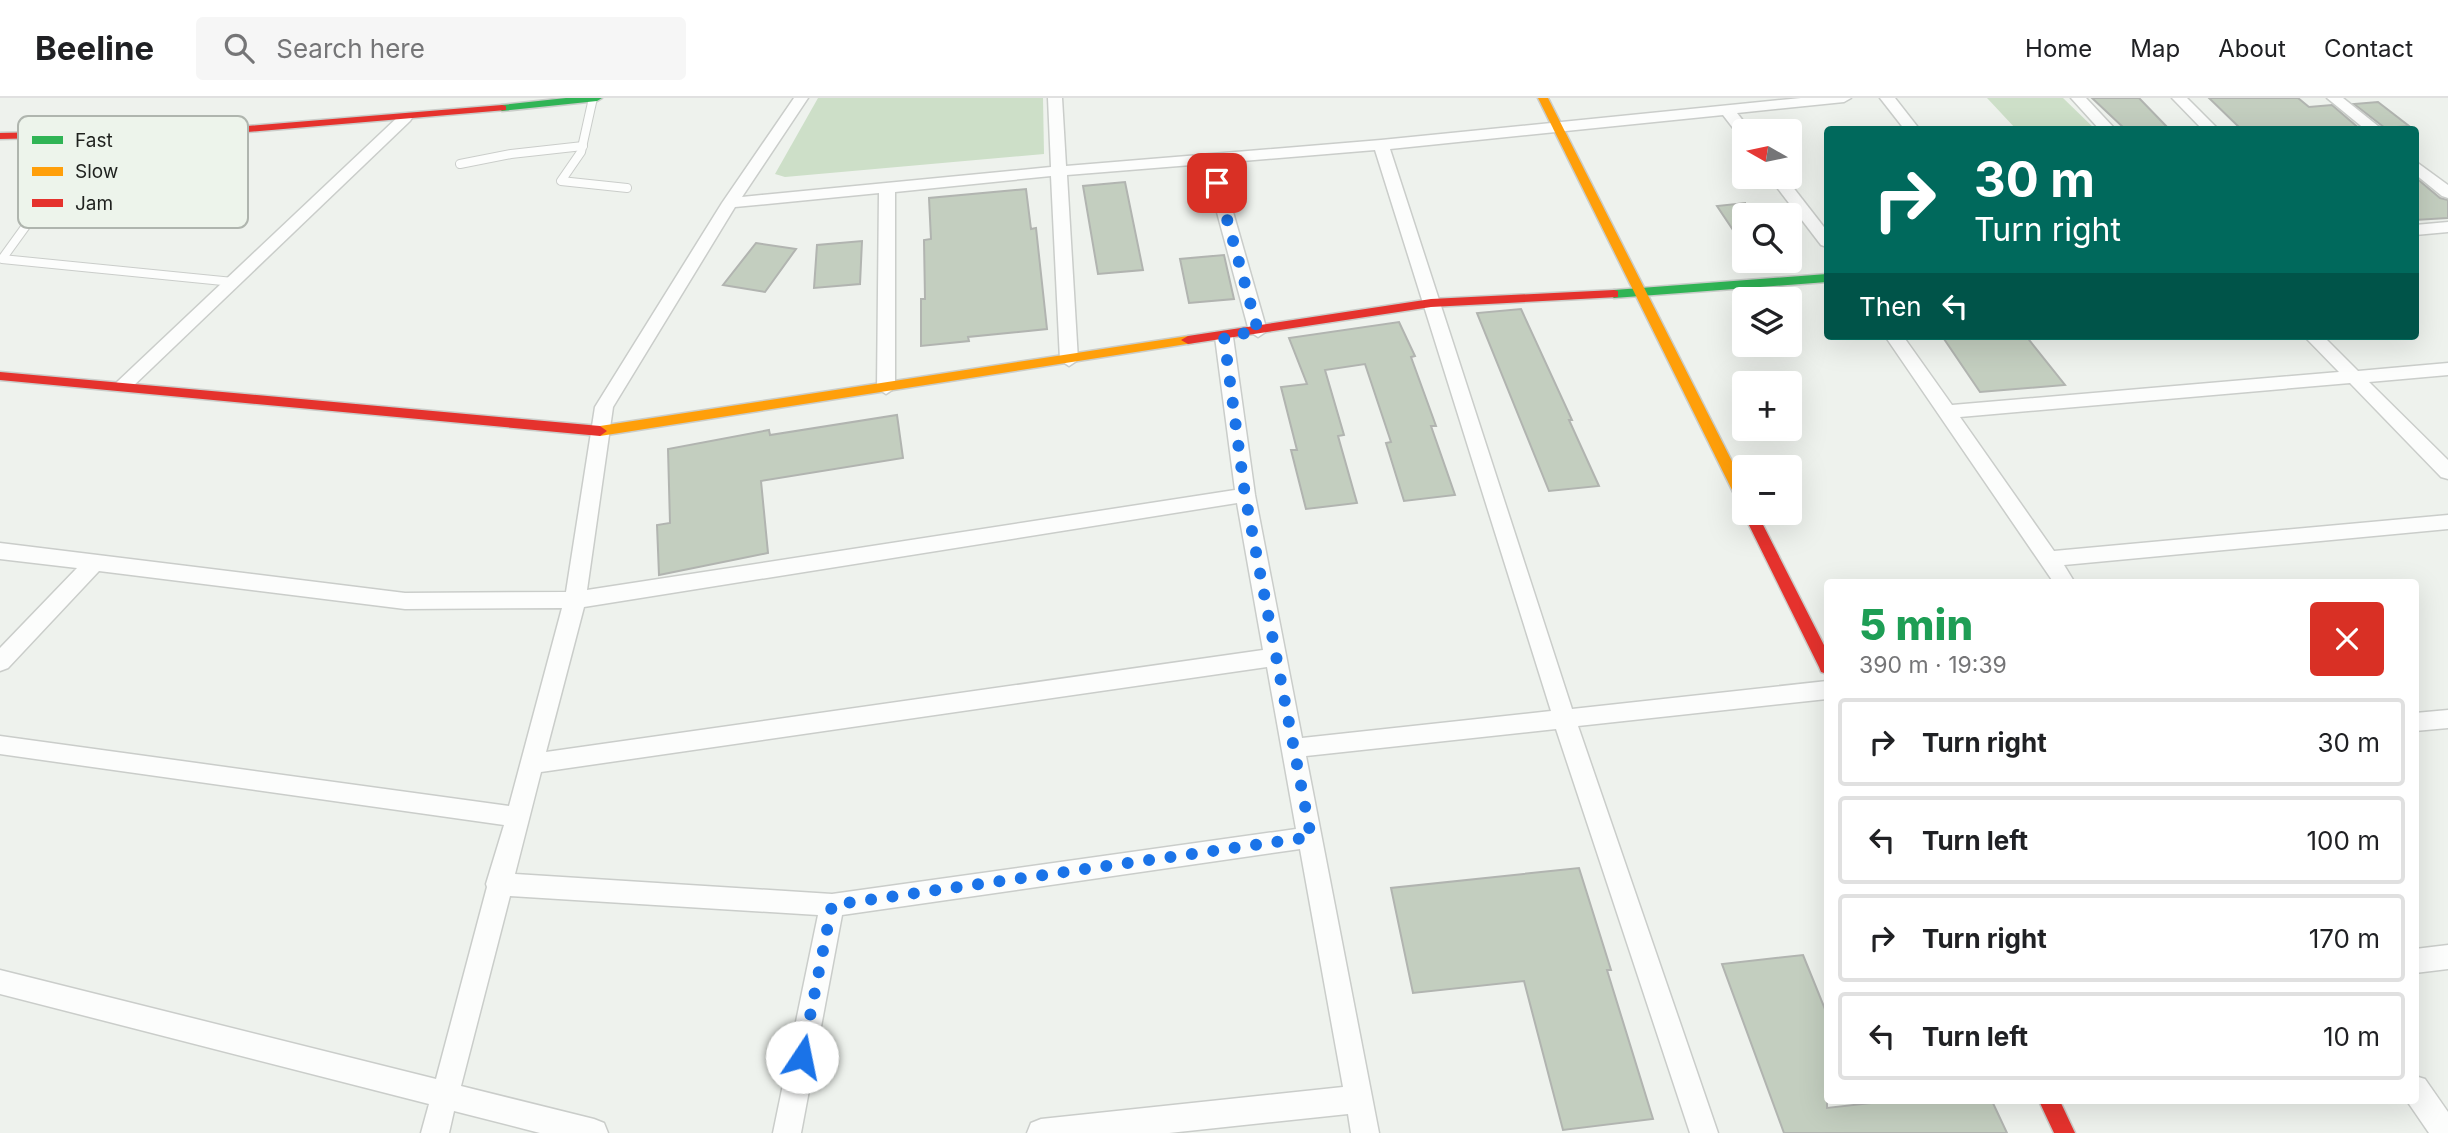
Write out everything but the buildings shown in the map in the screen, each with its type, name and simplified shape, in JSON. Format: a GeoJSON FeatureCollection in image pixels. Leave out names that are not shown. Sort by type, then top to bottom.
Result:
{"type":"FeatureCollection","features":[{"type":"Feature","properties":{"kind":"street"},"geometry":{"type":"LineString","coordinates":[[248,128],[405,118],[595,98]]}},
{"type":"Feature","properties":{"kind":"street"},"geometry":{"type":"LineString","coordinates":[[435,1133],[498,884],[575,600],[604,407],[730,203],[801,98]]}},
{"type":"Feature","properties":{"kind":"street"},"geometry":{"type":"LineString","coordinates":[[1055,98],[1069,360]]}},
{"type":"Feature","properties":{"kind":"street"},"geometry":{"type":"LineString","coordinates":[[1543,98],[1732,476]]}},
{"type":"Feature","properties":{"kind":"street"},"geometry":{"type":"LineString","coordinates":[[730,203],[1058,171],[1381,145],[1844,98]]}},
{"type":"Feature","properties":{"kind":"street"},"geometry":{"type":"LineString","coordinates":[[1887,98],[1910,126]]}},
{"type":"Feature","properties":{"kind":"street"},"geometry":{"type":"LineString","coordinates":[[2077,98],[2105,126]]}},
{"type":"Feature","properties":{"kind":"street"},"geometry":{"type":"LineString","coordinates":[[2179,98],[2208,126]]}},
{"type":"Feature","properties":{"kind":"street"},"geometry":{"type":"LineString","coordinates":[[2334,98],[2371,126]]}},
{"type":"Feature","properties":{"kind":"street"},"geometry":{"type":"LineString","coordinates":[[1726,109],[1734,119]]}},
{"type":"Feature","properties":{"kind":"street"},"geometry":{"type":"LineString","coordinates":[[123,386],[405,118]]}},
{"type":"Feature","properties":{"kind":"street"},"geometry":{"type":"LineString","coordinates":[[0,136],[18,136]]}},
{"type":"Feature","properties":{"kind":"street"},"geometry":{"type":"LineString","coordinates":[[1381,145],[1564,718],[1704,1133]]}},
{"type":"Feature","properties":{"kind":"street"},"geometry":{"type":"LineString","coordinates":[[0,152],[18,149]]}},
{"type":"Feature","properties":{"kind":"street"},"geometry":{"type":"LineString","coordinates":[[1210,159],[1258,331]]}},
{"type":"Feature","properties":{"kind":"street"},"geometry":{"type":"LineString","coordinates":[[2419,169],[2448,193]]}},
{"type":"Feature","properties":{"kind":"street"},"geometry":{"type":"LineString","coordinates":[[887,187],[887,388]]}},
{"type":"Feature","properties":{"kind":"street"},"geometry":{"type":"LineString","coordinates":[[1786,189],[1824,238]]}},
{"type":"Feature","properties":{"kind":"street"},"geometry":{"type":"LineString","coordinates":[[2419,230],[2448,227]]}},
{"type":"Feature","properties":{"kind":"street"},"geometry":{"type":"LineString","coordinates":[[0,376],[601,431],[1431,303],[1641,293],[1824,278]]}},
{"type":"Feature","properties":{"kind":"street"},"geometry":{"type":"LineString","coordinates":[[1224,337],[1245,495],[1365,1133]]}},
{"type":"Feature","properties":{"kind":"street"},"geometry":{"type":"LineString","coordinates":[[1897,340],[2062,579]]}},
{"type":"Feature","properties":{"kind":"street"},"geometry":{"type":"LineString","coordinates":[[2317,340],[2448,472]]}},
{"type":"Feature","properties":{"kind":"street"},"geometry":{"type":"LineString","coordinates":[[1947,412],[2448,369]]}},
{"type":"Feature","properties":{"kind":"street"},"geometry":{"type":"LineString","coordinates":[[0,551],[405,601],[575,600],[1245,495]]}},
{"type":"Feature","properties":{"kind":"street"},"geometry":{"type":"LineString","coordinates":[[2049,559],[2448,522]]}},
{"type":"Feature","properties":{"kind":"street"},"geometry":{"type":"LineString","coordinates":[[1756,525],[1824,661]]}},
{"type":"Feature","properties":{"kind":"street"},"geometry":{"type":"LineString","coordinates":[[0,662],[94,564]]}},
{"type":"Feature","properties":{"kind":"street"},"geometry":{"type":"LineString","coordinates":[[532,764],[1277,657]]}},
{"type":"Feature","properties":{"kind":"street"},"geometry":{"type":"LineString","coordinates":[[1294,748],[1824,690]]}},
{"type":"Feature","properties":{"kind":"street"},"geometry":{"type":"LineString","coordinates":[[2419,722],[2448,719]]}},
{"type":"Feature","properties":{"kind":"street"},"geometry":{"type":"LineString","coordinates":[[0,745],[518,817]]}},
{"type":"Feature","properties":{"kind":"street"},"geometry":{"type":"LineString","coordinates":[[498,884],[832,905],[1311,837]]}},
{"type":"Feature","properties":{"kind":"street"},"geometry":{"type":"LineString","coordinates":[[787,1133],[832,905]]}},
{"type":"Feature","properties":{"kind":"street"},"geometry":{"type":"LineString","coordinates":[[2419,961],[2448,957]]}},
{"type":"Feature","properties":{"kind":"street"},"geometry":{"type":"LineString","coordinates":[[0,982],[594,1133]]}},
{"type":"Feature","properties":{"kind":"street"},"geometry":{"type":"LineString","coordinates":[[2419,1095],[2446,1133]]}},
{"type":"Feature","properties":{"kind":"street"},"geometry":{"type":"LineString","coordinates":[[1041,1133],[1359,1098]]}},
{"type":"Feature","properties":{"kind":"street"},"geometry":{"type":"LineString","coordinates":[[2050,1104],[2065,1133]]}},
{"type":"Feature","properties":{"kind":"lane"},"geometry":{"type":"LineString","coordinates":[[595,98],[583,146],[578,158],[561,181],[627,188]]}},
{"type":"Feature","properties":{"kind":"lane"},"geometry":{"type":"LineString","coordinates":[[460,164],[523,152],[583,146]]}},
{"type":"Feature","properties":{"kind":"lane"},"geometry":{"type":"LineString","coordinates":[[24,228],[2,259],[233,282]]}},
{"type":"Feature","properties":{"kind":"green space"},"geometry":{"type":"Polygon","coordinates":[[[818,98],[1043,98],[1044,154],[785,177],[775,174],[818,98]]]}},
{"type":"Feature","properties":{"kind":"green space"},"geometry":{"type":"Polygon","coordinates":[[[1987,98],[2063,98],[2092,126],[2013,126],[1987,98]]]}},
{"type":"Feature","properties":{"kind":"traffic: fast"},"geometry":{"type":"LineString","coordinates":[[502,108],[597,98]]}},
{"type":"Feature","properties":{"kind":"traffic: fast"},"geometry":{"type":"LineString","coordinates":[[1614,294],[1824,278]]}},
{"type":"Feature","properties":{"kind":"traffic: slow"},"geometry":{"type":"LineString","coordinates":[[1543,98],[1732,476]]}},
{"type":"Feature","properties":{"kind":"traffic: slow"},"geometry":{"type":"LineString","coordinates":[[600,431],[1188,340]]}},
{"type":"Feature","properties":{"kind":"traffic: jam"},"geometry":{"type":"LineString","coordinates":[[248,129],[502,108]]}},
{"type":"Feature","properties":{"kind":"traffic: jam"},"geometry":{"type":"LineString","coordinates":[[0,136],[18,136]]}},
{"type":"Feature","properties":{"kind":"traffic: jam"},"geometry":{"type":"LineString","coordinates":[[1188,340],[1431,303],[1614,294]]}},
{"type":"Feature","properties":{"kind":"traffic: jam"},"geometry":{"type":"LineString","coordinates":[[0,376],[600,431]]}},
{"type":"Feature","properties":{"kind":"traffic: jam"},"geometry":{"type":"LineString","coordinates":[[1756,525],[1824,661]]}},
{"type":"Feature","properties":{"kind":"traffic: jam"},"geometry":{"type":"LineString","coordinates":[[2050,1104],[2065,1133]]}},
{"type":"Feature","properties":{"kind":"route"},"geometry":{"type":"LineString","coordinates":[[802,1057],[832,905],[1311,837],[1245,495],[1224,337],[1258,331],[1217,183]]}}]}
